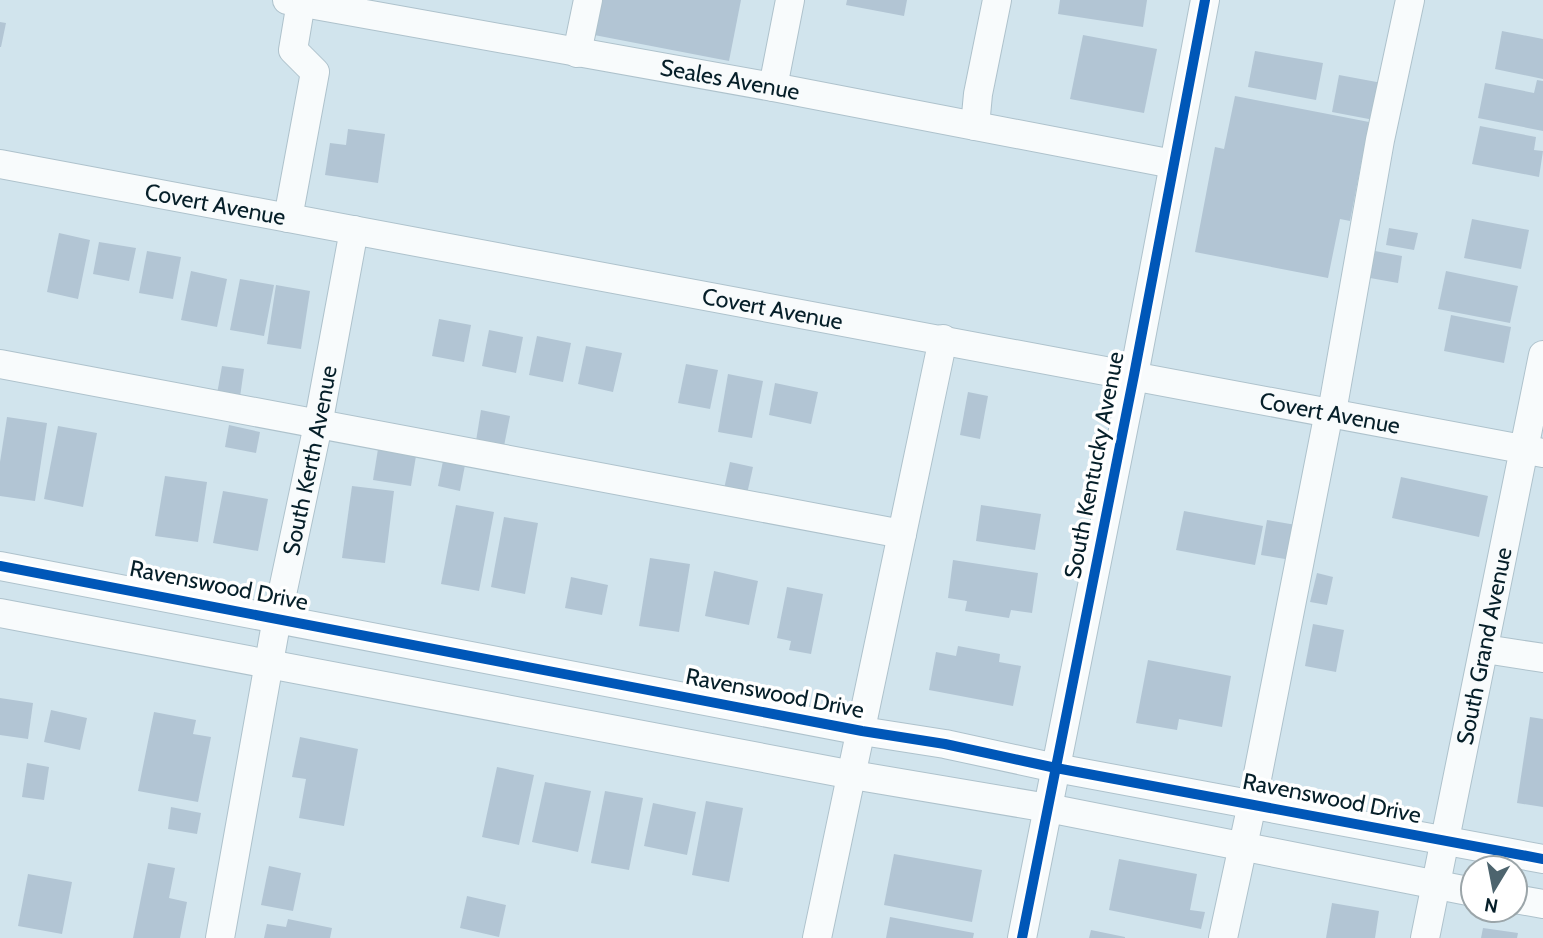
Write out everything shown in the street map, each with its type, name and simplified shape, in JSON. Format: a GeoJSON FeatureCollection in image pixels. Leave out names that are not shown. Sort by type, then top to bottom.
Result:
{"type":"FeatureCollection","features":[{"type":"Feature","properties":{"kind":"street"},"geometry":{"type":"LineString","coordinates":[[577,53],[587,0]]}},
{"type":"Feature","properties":{"kind":"street"},"geometry":{"type":"LineString","coordinates":[[773,87],[790,0]]}},
{"type":"Feature","properties":{"kind":"street"},"geometry":{"type":"LineString","coordinates":[[975,126],[978,94],[997,0]]}},
{"type":"Feature","properties":{"kind":"street","name":"South Kentucky Avenue"},"geometry":{"type":"LineString","coordinates":[[1022,938],[1134,375],[1205,0]]}},
{"type":"Feature","properties":{"kind":"street"},"geometry":{"type":"LineString","coordinates":[[1223,938],[1252,804],[1330,412],[1380,140],[1410,0]]}},
{"type":"Feature","properties":{"kind":"street"},"geometry":{"type":"LineString","coordinates":[[288,218],[315,72],[293,50],[294,1]]}},
{"type":"Feature","properties":{"kind":"street","name":"Seales Avenue"},"geometry":{"type":"LineString","coordinates":[[294,1],[378,8],[577,53],[773,87],[1173,164]]}},
{"type":"Feature","properties":{"kind":"street","name":"Covert Avenue"},"geometry":{"type":"LineString","coordinates":[[0,164],[1534,451]]}},
{"type":"Feature","properties":{"kind":"street","name":"South Kerth Avenue"},"geometry":{"type":"LineString","coordinates":[[219,938],[277,618],[318,425],[355,230]]}},
{"type":"Feature","properties":{"kind":"street"},"geometry":{"type":"LineString","coordinates":[[817,938],[943,339]]}},
{"type":"Feature","properties":{"kind":"street","name":"South Grand Avenue"},"geometry":{"type":"LineString","coordinates":[[1424,938],[1485,649],[1534,451],[1543,355]]}},
{"type":"Feature","properties":{"kind":"street"},"geometry":{"type":"LineString","coordinates":[[0,363],[902,534]]}},
{"type":"Feature","properties":{"kind":"street","name":"Ravenswood Drive"},"geometry":{"type":"LineString","coordinates":[[0,566],[1543,859]]}},
{"type":"Feature","properties":{"kind":"street"},"geometry":{"type":"LineString","coordinates":[[0,613],[853,775],[1048,808],[1459,889]]}},
{"type":"Feature","properties":{"kind":"street"},"geometry":{"type":"LineString","coordinates":[[1485,649],[1543,658]]}},
{"type":"Feature","properties":{"kind":"building"},"geometry":{"type":"Polygon","coordinates":[[[596,0],[741,0],[729,61],[589,34],[596,0]]]}},
{"type":"Feature","properties":{"kind":"building"},"geometry":{"type":"Polygon","coordinates":[[[847,0],[907,0],[904,16],[846,5],[847,0]]]}},
{"type":"Feature","properties":{"kind":"building"},"geometry":{"type":"Polygon","coordinates":[[[1060,0],[1147,0],[1143,27],[1058,14],[1060,0]]]}},
{"type":"Feature","properties":{"kind":"building"},"geometry":{"type":"Polygon","coordinates":[[[0,22],[6,23],[1,47],[0,47],[0,22]]]}},
{"type":"Feature","properties":{"kind":"building"},"geometry":{"type":"Polygon","coordinates":[[[1502,31],[1543,39],[1543,79],[1495,69],[1502,31]]]}},
{"type":"Feature","properties":{"kind":"building"},"geometry":{"type":"Polygon","coordinates":[[[1083,35],[1157,49],[1144,113],[1070,99],[1083,35]]]}},
{"type":"Feature","properties":{"kind":"building"},"geometry":{"type":"Polygon","coordinates":[[[1255,51],[1323,63],[1316,100],[1248,87],[1255,51]]]}},
{"type":"Feature","properties":{"kind":"building"},"geometry":{"type":"Polygon","coordinates":[[[1339,75],[1382,83],[1374,120],[1332,112],[1339,75]]]}},
{"type":"Feature","properties":{"kind":"building"},"geometry":{"type":"Polygon","coordinates":[[[1537,80],[1543,81],[1543,131],[1478,118],[1485,83],[1534,93],[1537,80]]]}},
{"type":"Feature","properties":{"kind":"building"},"geometry":{"type":"Polygon","coordinates":[[[1235,96],[1369,122],[1350,221],[1340,219],[1328,278],[1195,252],[1215,147],[1224,149],[1235,96]]]}},
{"type":"Feature","properties":{"kind":"building"},"geometry":{"type":"Polygon","coordinates":[[[1480,126],[1536,137],[1534,150],[1543,151],[1539,177],[1472,164],[1480,126]]]}},
{"type":"Feature","properties":{"kind":"building"},"geometry":{"type":"Polygon","coordinates":[[[348,129],[385,134],[378,183],[325,175],[330,143],[346,145],[348,129]]]}},
{"type":"Feature","properties":{"kind":"building"},"geometry":{"type":"Polygon","coordinates":[[[1472,219],[1529,230],[1521,269],[1464,258],[1472,219]]]}},
{"type":"Feature","properties":{"kind":"building"},"geometry":{"type":"Polygon","coordinates":[[[1389,228],[1418,233],[1414,250],[1386,245],[1389,228]]]}},
{"type":"Feature","properties":{"kind":"building"},"geometry":{"type":"Polygon","coordinates":[[[59,233],[90,240],[78,299],[47,292],[59,233]]]}},
{"type":"Feature","properties":{"kind":"building"},"geometry":{"type":"Polygon","coordinates":[[[99,242],[136,248],[129,281],[93,274],[99,242]]]}},
{"type":"Feature","properties":{"kind":"building"},"geometry":{"type":"Polygon","coordinates":[[[147,251],[181,257],[173,299],[139,293],[147,251]]]}},
{"type":"Feature","properties":{"kind":"building"},"geometry":{"type":"Polygon","coordinates":[[[1375,251],[1402,256],[1398,283],[1370,278],[1375,251]]]}},
{"type":"Feature","properties":{"kind":"building"},"geometry":{"type":"Polygon","coordinates":[[[191,271],[227,279],[217,327],[181,320],[191,271]]]}},
{"type":"Feature","properties":{"kind":"building"},"geometry":{"type":"Polygon","coordinates":[[[1446,271],[1518,286],[1510,323],[1438,309],[1446,271]]]}},
{"type":"Feature","properties":{"kind":"building"},"geometry":{"type":"Polygon","coordinates":[[[240,279],[274,285],[264,336],[230,330],[240,279]]]}},
{"type":"Feature","properties":{"kind":"building"},"geometry":{"type":"Polygon","coordinates":[[[276,285],[310,291],[301,349],[267,344],[276,285]]]}},
{"type":"Feature","properties":{"kind":"building"},"geometry":{"type":"Polygon","coordinates":[[[1451,315],[1511,327],[1504,363],[1444,351],[1451,315]]]}},
{"type":"Feature","properties":{"kind":"building"},"geometry":{"type":"Polygon","coordinates":[[[439,319],[471,325],[464,362],[432,356],[439,319]]]}},
{"type":"Feature","properties":{"kind":"building"},"geometry":{"type":"Polygon","coordinates":[[[489,330],[523,337],[516,373],[482,366],[489,330]]]}},
{"type":"Feature","properties":{"kind":"building"},"geometry":{"type":"Polygon","coordinates":[[[537,336],[571,343],[563,382],[529,375],[537,336]]]}},
{"type":"Feature","properties":{"kind":"building"},"geometry":{"type":"Polygon","coordinates":[[[586,346],[622,353],[613,392],[578,384],[586,346]]]}},
{"type":"Feature","properties":{"kind":"building"},"geometry":{"type":"Polygon","coordinates":[[[686,364],[718,370],[710,409],[678,403],[686,364]]]}},
{"type":"Feature","properties":{"kind":"building"},"geometry":{"type":"Polygon","coordinates":[[[222,366],[244,369],[240,397],[217,394],[222,366]]]}},
{"type":"Feature","properties":{"kind":"building"},"geometry":{"type":"Polygon","coordinates":[[[728,374],[763,381],[752,438],[718,432],[728,374]]]}},
{"type":"Feature","properties":{"kind":"building"},"geometry":{"type":"Polygon","coordinates":[[[775,383],[818,392],[811,424],[769,415],[775,383]]]}},
{"type":"Feature","properties":{"kind":"building"},"geometry":{"type":"Polygon","coordinates":[[[968,392],[988,396],[980,439],[960,435],[968,392]]]}},
{"type":"Feature","properties":{"kind":"building"},"geometry":{"type":"Polygon","coordinates":[[[481,410],[510,416],[504,446],[476,441],[481,410]]]}},
{"type":"Feature","properties":{"kind":"building"},"geometry":{"type":"Polygon","coordinates":[[[7,417],[47,423],[35,501],[0,496],[0,462],[7,417]]]}},
{"type":"Feature","properties":{"kind":"building"},"geometry":{"type":"Polygon","coordinates":[[[229,425],[260,432],[256,453],[225,447],[229,425]]]}},
{"type":"Feature","properties":{"kind":"building"},"geometry":{"type":"Polygon","coordinates":[[[58,426],[97,433],[83,507],[44,499],[58,426]]]}},
{"type":"Feature","properties":{"kind":"building"},"geometry":{"type":"Polygon","coordinates":[[[378,449],[416,456],[411,486],[373,480],[378,449]]]}},
{"type":"Feature","properties":{"kind":"building"},"geometry":{"type":"Polygon","coordinates":[[[443,461],[465,465],[460,491],[438,486],[443,461]]]}},
{"type":"Feature","properties":{"kind":"building"},"geometry":{"type":"Polygon","coordinates":[[[730,462],[753,467],[747,494],[724,489],[730,462]]]}},
{"type":"Feature","properties":{"kind":"building"},"geometry":{"type":"Polygon","coordinates":[[[165,476],[207,482],[198,542],[155,536],[165,476]]]}},
{"type":"Feature","properties":{"kind":"building"},"geometry":{"type":"Polygon","coordinates":[[[1401,477],[1488,496],[1479,537],[1392,518],[1401,477]]]}},
{"type":"Feature","properties":{"kind":"building"},"geometry":{"type":"Polygon","coordinates":[[[352,486],[394,491],[385,563],[342,558],[352,486]]]}},
{"type":"Feature","properties":{"kind":"building"},"geometry":{"type":"Polygon","coordinates":[[[223,491],[268,499],[258,551],[213,543],[223,491]]]}},
{"type":"Feature","properties":{"kind":"building"},"geometry":{"type":"Polygon","coordinates":[[[456,505],[494,512],[479,591],[441,584],[456,505]]]}},
{"type":"Feature","properties":{"kind":"building"},"geometry":{"type":"Polygon","coordinates":[[[981,505],[1041,514],[1035,550],[976,541],[981,505]]]}},
{"type":"Feature","properties":{"kind":"building"},"geometry":{"type":"Polygon","coordinates":[[[1184,511],[1263,526],[1255,565],[1176,550],[1184,511]]]}},
{"type":"Feature","properties":{"kind":"building"},"geometry":{"type":"Polygon","coordinates":[[[504,517],[538,523],[525,594],[491,587],[504,517]]]}},
{"type":"Feature","properties":{"kind":"building"},"geometry":{"type":"Polygon","coordinates":[[[1267,520],[1296,525],[1291,560],[1261,555],[1267,520]]]}},
{"type":"Feature","properties":{"kind":"building"},"geometry":{"type":"Polygon","coordinates":[[[650,558],[690,564],[679,632],[639,626],[650,558]]]}},
{"type":"Feature","properties":{"kind":"building"},"geometry":{"type":"Polygon","coordinates":[[[953,560],[1038,573],[1032,613],[1011,610],[1009,618],[965,611],[967,601],[948,598],[953,560]]]}},
{"type":"Feature","properties":{"kind":"building"},"geometry":{"type":"Polygon","coordinates":[[[714,571],[758,581],[749,625],[705,616],[714,571]]]}},
{"type":"Feature","properties":{"kind":"building"},"geometry":{"type":"Polygon","coordinates":[[[1317,573],[1333,577],[1327,605],[1310,602],[1317,573]]]}},
{"type":"Feature","properties":{"kind":"building"},"geometry":{"type":"Polygon","coordinates":[[[571,577],[608,585],[602,615],[565,608],[571,577]]]}},
{"type":"Feature","properties":{"kind":"building"},"geometry":{"type":"Polygon","coordinates":[[[787,587],[823,594],[811,654],[789,650],[791,641],[777,638],[787,587]]]}},
{"type":"Feature","properties":{"kind":"building"},"geometry":{"type":"Polygon","coordinates":[[[1313,624],[1344,630],[1336,672],[1305,666],[1313,624]]]}},
{"type":"Feature","properties":{"kind":"building"},"geometry":{"type":"Polygon","coordinates":[[[958,646],[1000,654],[999,662],[1021,666],[1013,706],[929,690],[936,652],[956,656],[958,646]]]}},
{"type":"Feature","properties":{"kind":"building"},"geometry":{"type":"Polygon","coordinates":[[[1148,660],[1231,676],[1222,727],[1179,719],[1177,730],[1136,723],[1148,660]]]}},
{"type":"Feature","properties":{"kind":"building"},"geometry":{"type":"Polygon","coordinates":[[[0,698],[33,703],[28,739],[0,735],[0,698]]]}},
{"type":"Feature","properties":{"kind":"building"},"geometry":{"type":"Polygon","coordinates":[[[51,710],[87,718],[80,750],[44,742],[51,710]]]}},
{"type":"Feature","properties":{"kind":"building"},"geometry":{"type":"Polygon","coordinates":[[[154,712],[196,720],[193,734],[211,737],[198,802],[138,791],[154,712]]]}},
{"type":"Feature","properties":{"kind":"building"},"geometry":{"type":"Polygon","coordinates":[[[1530,717],[1543,719],[1543,807],[1517,803],[1530,717]]]}},
{"type":"Feature","properties":{"kind":"building"},"geometry":{"type":"Polygon","coordinates":[[[300,737],[358,749],[344,826],[299,818],[306,779],[292,777],[300,737]]]}},
{"type":"Feature","properties":{"kind":"building"},"geometry":{"type":"Polygon","coordinates":[[[27,763],[49,767],[44,800],[22,797],[27,763]]]}},
{"type":"Feature","properties":{"kind":"building"},"geometry":{"type":"Polygon","coordinates":[[[497,767],[534,775],[519,845],[482,837],[497,767]]]}},
{"type":"Feature","properties":{"kind":"building"},"geometry":{"type":"Polygon","coordinates":[[[545,782],[591,791],[578,852],[532,842],[545,782]]]}},
{"type":"Feature","properties":{"kind":"building"},"geometry":{"type":"Polygon","coordinates":[[[605,791],[643,798],[629,870],[591,863],[605,791]]]}},
{"type":"Feature","properties":{"kind":"building"},"geometry":{"type":"Polygon","coordinates":[[[706,801],[743,808],[729,882],[692,875],[706,801]]]}},
{"type":"Feature","properties":{"kind":"building"},"geometry":{"type":"Polygon","coordinates":[[[653,803],[696,812],[687,855],[644,846],[653,803]]]}},
{"type":"Feature","properties":{"kind":"building"},"geometry":{"type":"Polygon","coordinates":[[[171,807],[201,813],[197,834],[168,829],[171,807]]]}},
{"type":"Feature","properties":{"kind":"building"},"geometry":{"type":"Polygon","coordinates":[[[894,854],[982,870],[972,922],[884,905],[894,854]]]}},
{"type":"Feature","properties":{"kind":"building"},"geometry":{"type":"Polygon","coordinates":[[[1119,859],[1197,874],[1190,910],[1205,912],[1201,929],[1109,910],[1119,859]]]}},
{"type":"Feature","properties":{"kind":"building"},"geometry":{"type":"Polygon","coordinates":[[[148,863],[175,868],[169,898],[187,902],[180,938],[133,938],[148,863]]]}},
{"type":"Feature","properties":{"kind":"building"},"geometry":{"type":"Polygon","coordinates":[[[269,866],[301,873],[293,911],[261,905],[269,866]]]}},
{"type":"Feature","properties":{"kind":"building"},"geometry":{"type":"Polygon","coordinates":[[[28,874],[72,882],[62,934],[18,926],[28,874]]]}},
{"type":"Feature","properties":{"kind":"building"},"geometry":{"type":"Polygon","coordinates":[[[467,896],[506,905],[499,937],[460,928],[467,896]]]}},
{"type":"Feature","properties":{"kind":"building"},"geometry":{"type":"Polygon","coordinates":[[[1332,903],[1379,911],[1375,938],[1326,938],[1332,903]]]}},
{"type":"Feature","properties":{"kind":"building"},"geometry":{"type":"Polygon","coordinates":[[[890,917],[974,933],[973,938],[886,938],[890,917]]]}},
{"type":"Feature","properties":{"kind":"building"},"geometry":{"type":"Polygon","coordinates":[[[288,919],[332,928],[330,938],[264,938],[267,924],[286,927],[288,919]]]}},
{"type":"Feature","properties":{"kind":"building"},"geometry":{"type":"Polygon","coordinates":[[[1483,928],[1518,933],[1517,938],[1481,938],[1483,928]]]}},
{"type":"Feature","properties":{"kind":"building"},"geometry":{"type":"Polygon","coordinates":[[[1091,930],[1125,937],[1125,938],[1089,938],[1091,930]]]}},
{"type":"Feature","properties":{"kind":"cycle path"},"geometry":{"type":"LineString","coordinates":[[1022,938],[1134,375],[1205,0]]}},
{"type":"Feature","properties":{"kind":"cycle path"},"geometry":{"type":"LineString","coordinates":[[0,566],[1543,859]]}}]}
